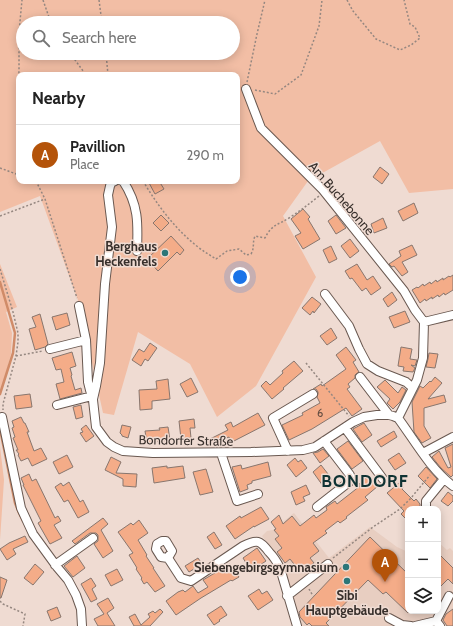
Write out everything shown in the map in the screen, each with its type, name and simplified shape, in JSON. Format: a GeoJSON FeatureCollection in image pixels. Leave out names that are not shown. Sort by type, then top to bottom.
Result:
{"type":"FeatureCollection","features":[{"type":"Feature","properties":{"kind":"street","name":"Am Buchebonne"},"geometry":{"type":"LineString","coordinates":[[246,89],[261,128],[323,190],[404,291],[424,322]]}},
{"type":"Feature","properties":{"kind":"street"},"geometry":{"type":"LineString","coordinates":[[57,405],[92,398],[96,386],[100,363],[105,284],[112,227],[108,195],[111,184]]}},
{"type":"Feature","properties":{"kind":"street"},"geometry":{"type":"LineString","coordinates":[[125,184],[136,211],[138,223],[137,251]]}},
{"type":"Feature","properties":{"kind":"street"},"geometry":{"type":"LineString","coordinates":[[325,294],[349,326],[367,364],[378,371],[406,382],[413,388]]}},
{"type":"Feature","properties":{"kind":"street","name":"Bondorfer Straße"},"geometry":{"type":"LineString","coordinates":[[79,306],[86,340],[88,382],[96,428],[106,442],[123,451],[153,453],[288,452],[315,447],[353,422],[364,417],[389,415],[398,418]]}},
{"type":"Feature","properties":{"kind":"street"},"geometry":{"type":"LineString","coordinates":[[453,315],[424,322],[423,358],[418,380],[398,418],[435,469],[453,486]]}},
{"type":"Feature","properties":{"kind":"street"},"geometry":{"type":"LineString","coordinates":[[50,349],[86,340]]}},
{"type":"Feature","properties":{"kind":"street"},"geometry":{"type":"LineString","coordinates":[[360,377],[389,415]]}},
{"type":"Feature","properties":{"kind":"street"},"geometry":{"type":"LineString","coordinates":[[288,452],[273,418],[313,394]]}},
{"type":"Feature","properties":{"kind":"street"},"geometry":{"type":"LineString","coordinates":[[2,417],[21,508],[33,534],[68,580],[76,594],[81,610],[82,626]]}},
{"type":"Feature","properties":{"kind":"street"},"geometry":{"type":"LineString","coordinates":[[345,428],[383,479]]}},
{"type":"Feature","properties":{"kind":"street"},"geometry":{"type":"LineString","coordinates":[[423,453],[453,437]]}},
{"type":"Feature","properties":{"kind":"street"},"geometry":{"type":"LineString","coordinates":[[317,507],[350,480],[350,475],[324,441]]}},
{"type":"Feature","properties":{"kind":"street"},"geometry":{"type":"LineString","coordinates":[[221,453],[237,501],[258,494]]}},
{"type":"Feature","properties":{"kind":"street"},"geometry":{"type":"LineString","coordinates":[[426,506],[426,501],[444,479]]}},
{"type":"Feature","properties":{"kind":"street"},"geometry":{"type":"LineString","coordinates":[[55,564],[93,538]]}},
{"type":"Feature","properties":{"kind":"street"},"geometry":{"type":"LineString","coordinates":[[168,558],[181,578],[191,580],[243,546],[252,542],[262,543],[277,561],[280,568],[297,626]]}},
{"type":"Feature","properties":{"kind":"street"},"geometry":{"type":"LineString","coordinates":[[288,596],[328,564]]}},
{"type":"Feature","properties":{"kind":"street"},"geometry":{"type":"LineString","coordinates":[[415,626],[438,624],[449,596]]}},
{"type":"Feature","properties":{"kind":"street"},"geometry":{"type":"LineString","coordinates":[[389,618],[402,625],[411,626]]}},
{"type":"Feature","properties":{"kind":"path"},"geometry":{"type":"LineString","coordinates":[[20,16],[22,0]]}},
{"type":"Feature","properties":{"kind":"path"},"geometry":{"type":"LineString","coordinates":[[43,0],[49,16]]}},
{"type":"Feature","properties":{"kind":"path"},"geometry":{"type":"LineString","coordinates":[[99,0],[101,16]]}},
{"type":"Feature","properties":{"kind":"path"},"geometry":{"type":"LineString","coordinates":[[265,0],[246,89],[275,94],[302,75],[319,26],[322,0]]}},
{"type":"Feature","properties":{"kind":"path"},"geometry":{"type":"LineString","coordinates":[[347,0],[353,11],[376,39],[400,50],[411,45],[420,38],[415,27],[410,24],[404,0]]}},
{"type":"Feature","properties":{"kind":"path"},"geometry":{"type":"LineString","coordinates":[[19,60],[19,72]]}},
{"type":"Feature","properties":{"kind":"path"},"geometry":{"type":"LineString","coordinates":[[75,60],[84,72]]}},
{"type":"Feature","properties":{"kind":"path"},"geometry":{"type":"LineString","coordinates":[[107,60],[108,72]]}},
{"type":"Feature","properties":{"kind":"path"},"geometry":{"type":"LineString","coordinates":[[0,168],[16,174]]}},
{"type":"Feature","properties":{"kind":"path"},"geometry":{"type":"LineString","coordinates":[[37,184],[44,198],[79,306]]}},
{"type":"Feature","properties":{"kind":"path"},"geometry":{"type":"LineString","coordinates":[[145,184],[160,208],[176,227],[198,248],[216,259],[227,251],[239,249],[246,256],[251,254],[255,236],[265,238],[276,224],[288,219],[305,207],[319,196],[323,190]]}},
{"type":"Feature","properties":{"kind":"path"},"geometry":{"type":"LineString","coordinates":[[0,216],[44,198]]}},
{"type":"Feature","properties":{"kind":"path"},"geometry":{"type":"LineString","coordinates":[[0,269],[18,332],[16,356],[3,404],[2,417]]}},
{"type":"Feature","properties":{"kind":"path"},"geometry":{"type":"LineString","coordinates":[[16,356],[50,349]]}},
{"type":"Feature","properties":{"kind":"path"},"geometry":{"type":"LineString","coordinates":[[306,363],[350,417]]}},
{"type":"Feature","properties":{"kind":"path"},"geometry":{"type":"LineString","coordinates":[[328,564],[332,559],[373,527],[400,509],[435,469]]}},
{"type":"Feature","properties":{"kind":"path"},"geometry":{"type":"LineString","coordinates":[[0,601],[3,604],[25,614],[23,626]]}},
{"type":"Feature","properties":{"kind":"shaded area"},"geometry":{"type":"Polygon","coordinates":[[[0,0],[453,0],[453,189],[409,193],[380,141],[308,181],[283,216],[316,277],[256,386],[217,417],[190,364],[138,332],[114,415],[103,413],[79,303],[40,196],[0,212],[0,0]]]}},
{"type":"Feature","properties":{"kind":"shaded area"},"geometry":{"type":"Polygon","coordinates":[[[0,264],[17,307],[6,312],[12,333],[11,354],[0,396],[0,264]]]}},
{"type":"Feature","properties":{"kind":"shaded area"},"geometry":{"type":"Polygon","coordinates":[[[0,447],[4,480],[0,540],[0,447]]]}},
{"type":"Feature","properties":{"kind":"shaded area","name":"Siebengebirgsgymnasium"},"geometry":{"type":"Polygon","coordinates":[[[294,513],[329,558],[370,527],[397,547],[405,551],[405,614],[441,614],[441,545],[447,550],[450,548],[453,551],[453,625],[301,626],[283,564],[285,562],[262,536],[267,531],[273,530],[294,513]]]}},
{"type":"Feature","properties":{"kind":"building"},"geometry":{"type":"Polygon","coordinates":[[[380,167],[389,174],[382,184],[373,177],[380,167]]]}},
{"type":"Feature","properties":{"kind":"building"},"geometry":{"type":"Polygon","coordinates":[[[150,184],[161,184],[164,189],[155,194],[150,184]]]}},
{"type":"Feature","properties":{"kind":"building"},"geometry":{"type":"Polygon","coordinates":[[[414,203],[418,213],[403,221],[398,211],[414,203]]]}},
{"type":"Feature","properties":{"kind":"building"},"geometry":{"type":"Polygon","coordinates":[[[303,209],[310,217],[308,219],[320,239],[303,249],[295,236],[301,233],[291,219],[303,209]]]}},
{"type":"Feature","properties":{"kind":"building"},"geometry":{"type":"Polygon","coordinates":[[[161,215],[169,223],[161,231],[153,223],[161,215]]]}},
{"type":"Feature","properties":{"kind":"building"},"geometry":{"type":"Polygon","coordinates":[[[336,215],[346,228],[336,234],[328,221],[336,215]]]}},
{"type":"Feature","properties":{"kind":"building"},"geometry":{"type":"Polygon","coordinates":[[[383,218],[387,228],[374,233],[371,224],[383,218]]]}},
{"type":"Feature","properties":{"kind":"building","name":"Berghaus Heckenfels"},"geometry":{"type":"Polygon","coordinates":[[[171,236],[184,250],[180,255],[177,252],[158,271],[147,259],[171,236]]]}},
{"type":"Feature","properties":{"kind":"building"},"geometry":{"type":"Polygon","coordinates":[[[350,239],[359,251],[350,258],[341,246],[350,239]]]}},
{"type":"Feature","properties":{"kind":"building"},"geometry":{"type":"Polygon","coordinates":[[[412,245],[417,255],[402,262],[408,272],[402,276],[394,266],[392,267],[389,264],[401,256],[399,251],[412,245]]]}},
{"type":"Feature","properties":{"kind":"building"},"geometry":{"type":"Polygon","coordinates":[[[331,246],[337,259],[329,263],[323,250],[331,246]]]}},
{"type":"Feature","properties":{"kind":"building"},"geometry":{"type":"Polygon","coordinates":[[[357,264],[367,280],[373,276],[381,288],[371,295],[366,288],[362,291],[352,278],[350,279],[345,271],[357,264]]]}},
{"type":"Feature","properties":{"kind":"building"},"geometry":{"type":"Polygon","coordinates":[[[453,275],[453,290],[445,295],[444,293],[439,297],[438,295],[426,301],[425,299],[420,303],[412,290],[423,284],[424,286],[430,282],[431,284],[436,280],[437,282],[443,278],[443,280],[453,275]]]}},
{"type":"Feature","properties":{"kind":"building"},"geometry":{"type":"Polygon","coordinates":[[[392,292],[397,300],[388,307],[383,299],[392,292]]]}},
{"type":"Feature","properties":{"kind":"building"},"geometry":{"type":"Polygon","coordinates":[[[312,297],[321,304],[314,313],[313,311],[310,315],[302,308],[312,297]]]}},
{"type":"Feature","properties":{"kind":"building"},"geometry":{"type":"Polygon","coordinates":[[[405,311],[410,322],[394,328],[389,317],[405,311]]]}},
{"type":"Feature","properties":{"kind":"building"},"geometry":{"type":"Polygon","coordinates":[[[67,313],[70,325],[56,330],[52,317],[67,313]]]}},
{"type":"Feature","properties":{"kind":"building"},"geometry":{"type":"Polygon","coordinates":[[[40,314],[48,344],[45,347],[35,350],[29,329],[36,327],[32,317],[40,314]]]}},
{"type":"Feature","properties":{"kind":"building"},"geometry":{"type":"Polygon","coordinates":[[[331,328],[337,338],[327,345],[320,336],[331,328]]]}},
{"type":"Feature","properties":{"kind":"building"},"geometry":{"type":"Polygon","coordinates":[[[150,343],[157,348],[148,361],[145,359],[141,366],[132,360],[139,349],[144,352],[150,343]]]}},
{"type":"Feature","properties":{"kind":"building"},"geometry":{"type":"Polygon","coordinates":[[[346,347],[356,360],[353,362],[359,372],[348,384],[350,387],[347,389],[362,409],[352,416],[346,408],[312,429],[289,440],[282,425],[303,415],[302,413],[320,403],[317,397],[318,392],[316,389],[313,389],[321,384],[322,386],[346,369],[336,355],[346,347]]]}},
{"type":"Feature","properties":{"kind":"building"},"geometry":{"type":"Polygon","coordinates":[[[401,347],[412,349],[410,359],[417,360],[415,366],[411,365],[415,368],[413,372],[403,371],[404,367],[398,366],[401,347]]]}},
{"type":"Feature","properties":{"kind":"building"},"geometry":{"type":"Polygon","coordinates":[[[72,352],[76,366],[70,368],[71,376],[75,390],[81,388],[82,393],[60,399],[56,384],[64,382],[61,369],[56,370],[52,358],[72,352]]]}},
{"type":"Feature","properties":{"kind":"building"},"geometry":{"type":"Polygon","coordinates":[[[429,353],[438,354],[435,368],[426,367],[429,353]]]}},
{"type":"Feature","properties":{"kind":"building"},"geometry":{"type":"Polygon","coordinates":[[[294,361],[303,371],[272,399],[261,386],[266,381],[270,385],[283,373],[282,371],[294,361]]]}},
{"type":"Feature","properties":{"kind":"building"},"geometry":{"type":"Polygon","coordinates":[[[435,377],[442,383],[428,399],[444,395],[446,402],[424,408],[424,426],[431,438],[422,443],[414,432],[412,402],[420,386],[423,388],[435,377]]]}},
{"type":"Feature","properties":{"kind":"building"},"geometry":{"type":"Polygon","coordinates":[[[191,378],[198,392],[187,397],[180,384],[191,378]]]}},
{"type":"Feature","properties":{"kind":"building"},"geometry":{"type":"Polygon","coordinates":[[[168,379],[170,399],[152,401],[152,409],[140,410],[139,390],[157,389],[156,381],[168,379]]]}},
{"type":"Feature","properties":{"kind":"building"},"geometry":{"type":"Polygon","coordinates":[[[385,380],[398,393],[402,387],[406,390],[400,402],[393,409],[387,403],[390,399],[377,387],[385,380]]]}},
{"type":"Feature","properties":{"kind":"building"},"geometry":{"type":"Polygon","coordinates":[[[30,394],[32,407],[16,409],[14,396],[30,394]]]}},
{"type":"Feature","properties":{"kind":"building"},"geometry":{"type":"Polygon","coordinates":[[[81,405],[83,417],[76,419],[73,407],[81,405]]]}},
{"type":"Feature","properties":{"kind":"building"},"geometry":{"type":"Polygon","coordinates":[[[258,413],[265,425],[232,442],[229,437],[209,446],[206,441],[228,430],[225,425],[231,422],[233,427],[258,413]]]}},
{"type":"Feature","properties":{"kind":"building"},"geometry":{"type":"Polygon","coordinates":[[[21,417],[29,432],[27,432],[34,451],[41,448],[47,459],[32,466],[28,458],[21,461],[13,438],[15,437],[12,428],[14,427],[12,421],[21,417]]]}},
{"type":"Feature","properties":{"kind":"building"},"geometry":{"type":"Polygon","coordinates":[[[194,419],[195,428],[190,428],[191,438],[181,439],[179,421],[194,419]]]}},
{"type":"Feature","properties":{"kind":"building"},"geometry":{"type":"Polygon","coordinates":[[[364,423],[372,435],[362,442],[353,429],[364,423]]]}},
{"type":"Feature","properties":{"kind":"building"},"geometry":{"type":"Polygon","coordinates":[[[86,425],[94,436],[86,442],[80,433],[83,432],[81,429],[86,425]]]}},
{"type":"Feature","properties":{"kind":"building"},"geometry":{"type":"Polygon","coordinates":[[[122,425],[131,427],[128,438],[122,436],[120,433],[122,425]]]}},
{"type":"Feature","properties":{"kind":"building"},"geometry":{"type":"Polygon","coordinates":[[[168,427],[170,440],[147,443],[145,431],[160,430],[159,428],[168,427]]]}},
{"type":"Feature","properties":{"kind":"building"},"geometry":{"type":"Polygon","coordinates":[[[394,431],[397,437],[381,447],[377,441],[394,431]]]}},
{"type":"Feature","properties":{"kind":"building"},"geometry":{"type":"Polygon","coordinates":[[[348,441],[363,461],[352,469],[337,449],[348,441]]]}},
{"type":"Feature","properties":{"kind":"building"},"geometry":{"type":"Polygon","coordinates":[[[453,444],[453,475],[451,477],[432,457],[439,451],[448,468],[451,467],[445,448],[453,444]]]}},
{"type":"Feature","properties":{"kind":"building"},"geometry":{"type":"Polygon","coordinates":[[[323,449],[329,456],[320,463],[313,453],[323,449]]]}},
{"type":"Feature","properties":{"kind":"building"},"geometry":{"type":"Polygon","coordinates":[[[399,453],[406,463],[395,470],[388,460],[399,453]]]}},
{"type":"Feature","properties":{"kind":"building"},"geometry":{"type":"Polygon","coordinates":[[[67,455],[73,467],[59,474],[53,462],[67,455]]]}},
{"type":"Feature","properties":{"kind":"building"},"geometry":{"type":"Polygon","coordinates":[[[111,457],[121,462],[116,473],[137,474],[136,487],[123,486],[123,479],[105,470],[111,457]]]}},
{"type":"Feature","properties":{"kind":"building"},"geometry":{"type":"Polygon","coordinates":[[[295,458],[298,462],[301,460],[307,468],[296,477],[287,465],[295,458]]]}},
{"type":"Feature","properties":{"kind":"building"},"geometry":{"type":"Polygon","coordinates":[[[268,462],[271,476],[252,481],[252,483],[247,485],[248,489],[240,492],[232,467],[241,465],[242,469],[268,462]]]}},
{"type":"Feature","properties":{"kind":"building"},"geometry":{"type":"Polygon","coordinates":[[[321,465],[332,479],[323,486],[313,472],[321,465]]]}},
{"type":"Feature","properties":{"kind":"building"},"geometry":{"type":"Polygon","coordinates":[[[167,466],[167,468],[183,466],[185,478],[154,483],[152,468],[167,466]]]}},
{"type":"Feature","properties":{"kind":"building"},"geometry":{"type":"Polygon","coordinates":[[[426,467],[437,479],[430,488],[418,476],[426,467]]]}},
{"type":"Feature","properties":{"kind":"building"},"geometry":{"type":"Polygon","coordinates":[[[206,469],[213,492],[200,495],[193,472],[206,469]]]}},
{"type":"Feature","properties":{"kind":"building"},"geometry":{"type":"Polygon","coordinates":[[[29,474],[32,481],[36,479],[55,518],[58,516],[61,521],[54,525],[62,538],[50,544],[38,523],[41,521],[23,485],[21,478],[29,474]]]}},
{"type":"Feature","properties":{"kind":"building"},"geometry":{"type":"Polygon","coordinates":[[[369,475],[378,486],[365,497],[368,500],[346,517],[347,518],[340,523],[338,521],[325,531],[327,533],[313,543],[319,551],[310,558],[314,563],[301,573],[290,559],[285,563],[277,552],[282,548],[275,539],[279,536],[274,530],[276,529],[271,522],[279,515],[283,524],[292,516],[300,526],[314,515],[316,518],[327,510],[326,507],[335,501],[337,504],[360,486],[359,484],[369,475]]]}},
{"type":"Feature","properties":{"kind":"building"},"geometry":{"type":"Polygon","coordinates":[[[69,482],[80,502],[83,500],[89,512],[78,518],[68,500],[64,502],[55,487],[61,483],[63,486],[69,482]]]}},
{"type":"Feature","properties":{"kind":"building"},"geometry":{"type":"Polygon","coordinates":[[[399,483],[403,487],[402,489],[414,501],[416,499],[420,506],[405,506],[405,518],[401,514],[404,511],[387,493],[399,483]]]}},
{"type":"Feature","properties":{"kind":"building"},"geometry":{"type":"Polygon","coordinates":[[[306,485],[310,494],[303,497],[305,501],[296,505],[291,492],[306,485]]]}},
{"type":"Feature","properties":{"kind":"building"},"geometry":{"type":"Polygon","coordinates":[[[448,492],[453,496],[453,501],[448,506],[441,501],[448,492]]]}},
{"type":"Feature","properties":{"kind":"building"},"geometry":{"type":"Polygon","coordinates":[[[261,507],[269,519],[254,526],[235,539],[226,526],[240,516],[241,518],[261,507]]]}},
{"type":"Feature","properties":{"kind":"building"},"geometry":{"type":"Polygon","coordinates":[[[103,518],[108,524],[101,530],[113,551],[103,558],[94,544],[98,541],[98,535],[96,533],[90,533],[75,544],[72,541],[103,518]]]}},
{"type":"Feature","properties":{"kind":"building"},"geometry":{"type":"Polygon","coordinates":[[[139,520],[148,533],[138,540],[153,568],[165,586],[155,592],[147,582],[144,584],[129,555],[133,553],[118,532],[131,523],[133,525],[139,520]]]}},
{"type":"Feature","properties":{"kind":"building"},"geometry":{"type":"Polygon","coordinates":[[[214,532],[222,545],[215,549],[207,537],[214,532]]]}},
{"type":"Feature","properties":{"kind":"building"},"geometry":{"type":"Polygon","coordinates":[[[25,536],[28,542],[13,549],[16,554],[7,560],[0,549],[25,536]]]}},
{"type":"Feature","properties":{"kind":"building","name":"Sibi Hauptgebäude"},"geometry":{"type":"Polygon","coordinates":[[[370,537],[405,571],[405,610],[386,592],[383,594],[368,580],[326,623],[329,626],[312,626],[309,623],[307,625],[300,617],[299,612],[370,537]]]}},
{"type":"Feature","properties":{"kind":"building"},"geometry":{"type":"Polygon","coordinates":[[[257,548],[266,561],[251,571],[243,558],[257,548]]]}},
{"type":"Feature","properties":{"kind":"building"},"geometry":{"type":"Polygon","coordinates":[[[77,556],[85,568],[73,577],[64,566],[77,556]]]}},
{"type":"Feature","properties":{"kind":"building"},"geometry":{"type":"Polygon","coordinates":[[[441,556],[453,568],[453,584],[448,579],[441,586],[441,556]]]}},
{"type":"Feature","properties":{"kind":"building"},"geometry":{"type":"Polygon","coordinates":[[[198,558],[202,564],[189,572],[185,566],[198,558]]]}},
{"type":"Feature","properties":{"kind":"building"},"geometry":{"type":"Polygon","coordinates":[[[35,564],[44,572],[33,585],[24,578],[35,564]]]}},
{"type":"Feature","properties":{"kind":"building"},"geometry":{"type":"Polygon","coordinates":[[[230,564],[239,577],[232,581],[231,580],[201,598],[176,615],[166,601],[178,592],[183,590],[185,592],[193,586],[198,593],[208,587],[203,580],[230,564]]]}},
{"type":"Feature","properties":{"kind":"building"},"geometry":{"type":"Polygon","coordinates":[[[117,569],[123,580],[111,586],[105,575],[117,569]]]}},
{"type":"Feature","properties":{"kind":"building"},"geometry":{"type":"Polygon","coordinates":[[[0,577],[7,580],[1,598],[0,598],[0,577]]]}},
{"type":"Feature","properties":{"kind":"building"},"geometry":{"type":"Polygon","coordinates":[[[91,578],[96,586],[92,589],[97,599],[91,602],[81,584],[91,578]]]}},
{"type":"Feature","properties":{"kind":"building"},"geometry":{"type":"Polygon","coordinates":[[[259,589],[262,594],[267,591],[273,600],[258,610],[248,596],[259,589]]]}},
{"type":"Feature","properties":{"kind":"building"},"geometry":{"type":"Polygon","coordinates":[[[108,598],[114,608],[107,613],[115,626],[98,626],[94,619],[104,614],[97,604],[108,598]]]}},
{"type":"Feature","properties":{"kind":"building"},"geometry":{"type":"Polygon","coordinates":[[[221,606],[227,615],[214,625],[207,615],[221,606]]]}},
{"type":"Feature","properties":{"kind":"building"},"geometry":{"type":"Polygon","coordinates":[[[57,607],[61,617],[51,621],[47,611],[57,607]]]}},
{"type":"Feature","properties":{"kind":"building"},"geometry":{"type":"Polygon","coordinates":[[[160,609],[163,612],[150,626],[134,626],[129,617],[135,614],[141,625],[150,617],[148,614],[153,611],[155,613],[160,609]]]}},
{"type":"Feature","properties":{"kind":"building"},"geometry":{"type":"Polygon","coordinates":[[[453,609],[453,626],[447,626],[443,620],[446,614],[453,609]]]}},
{"type":"Feature","properties":{"kind":"waterway"},"geometry":{"type":"LineString","coordinates":[[0,282],[15,333],[13,353],[0,394]]}},
{"type":"Feature","properties":{"kind":"waterway"},"geometry":{"type":"LineString","coordinates":[[0,429],[15,503],[23,521]]}},
{"type":"Feature","properties":{"kind":"place","name":"Berghaus Heckenfels"},"geometry":{"type":"Point","coordinates":[165,253]}},
{"type":"Feature","properties":{"kind":"place","name":"Siebengebirgsgymnasium"},"geometry":{"type":"Point","coordinates":[346,567]}},
{"type":"Feature","properties":{"kind":"place","name":"Sibi Hauptgebäude"},"geometry":{"type":"Point","coordinates":[347,581]}},
{"type":"Feature","properties":{"kind":"place","name":"Pavillion"},"geometry":{"type":"Point","coordinates":[385,582]}},
{"type":"Feature","properties":{"kind":"district","name":"BONDORF"},"geometry":{"type":"Point","coordinates":[365,481]}}]}
